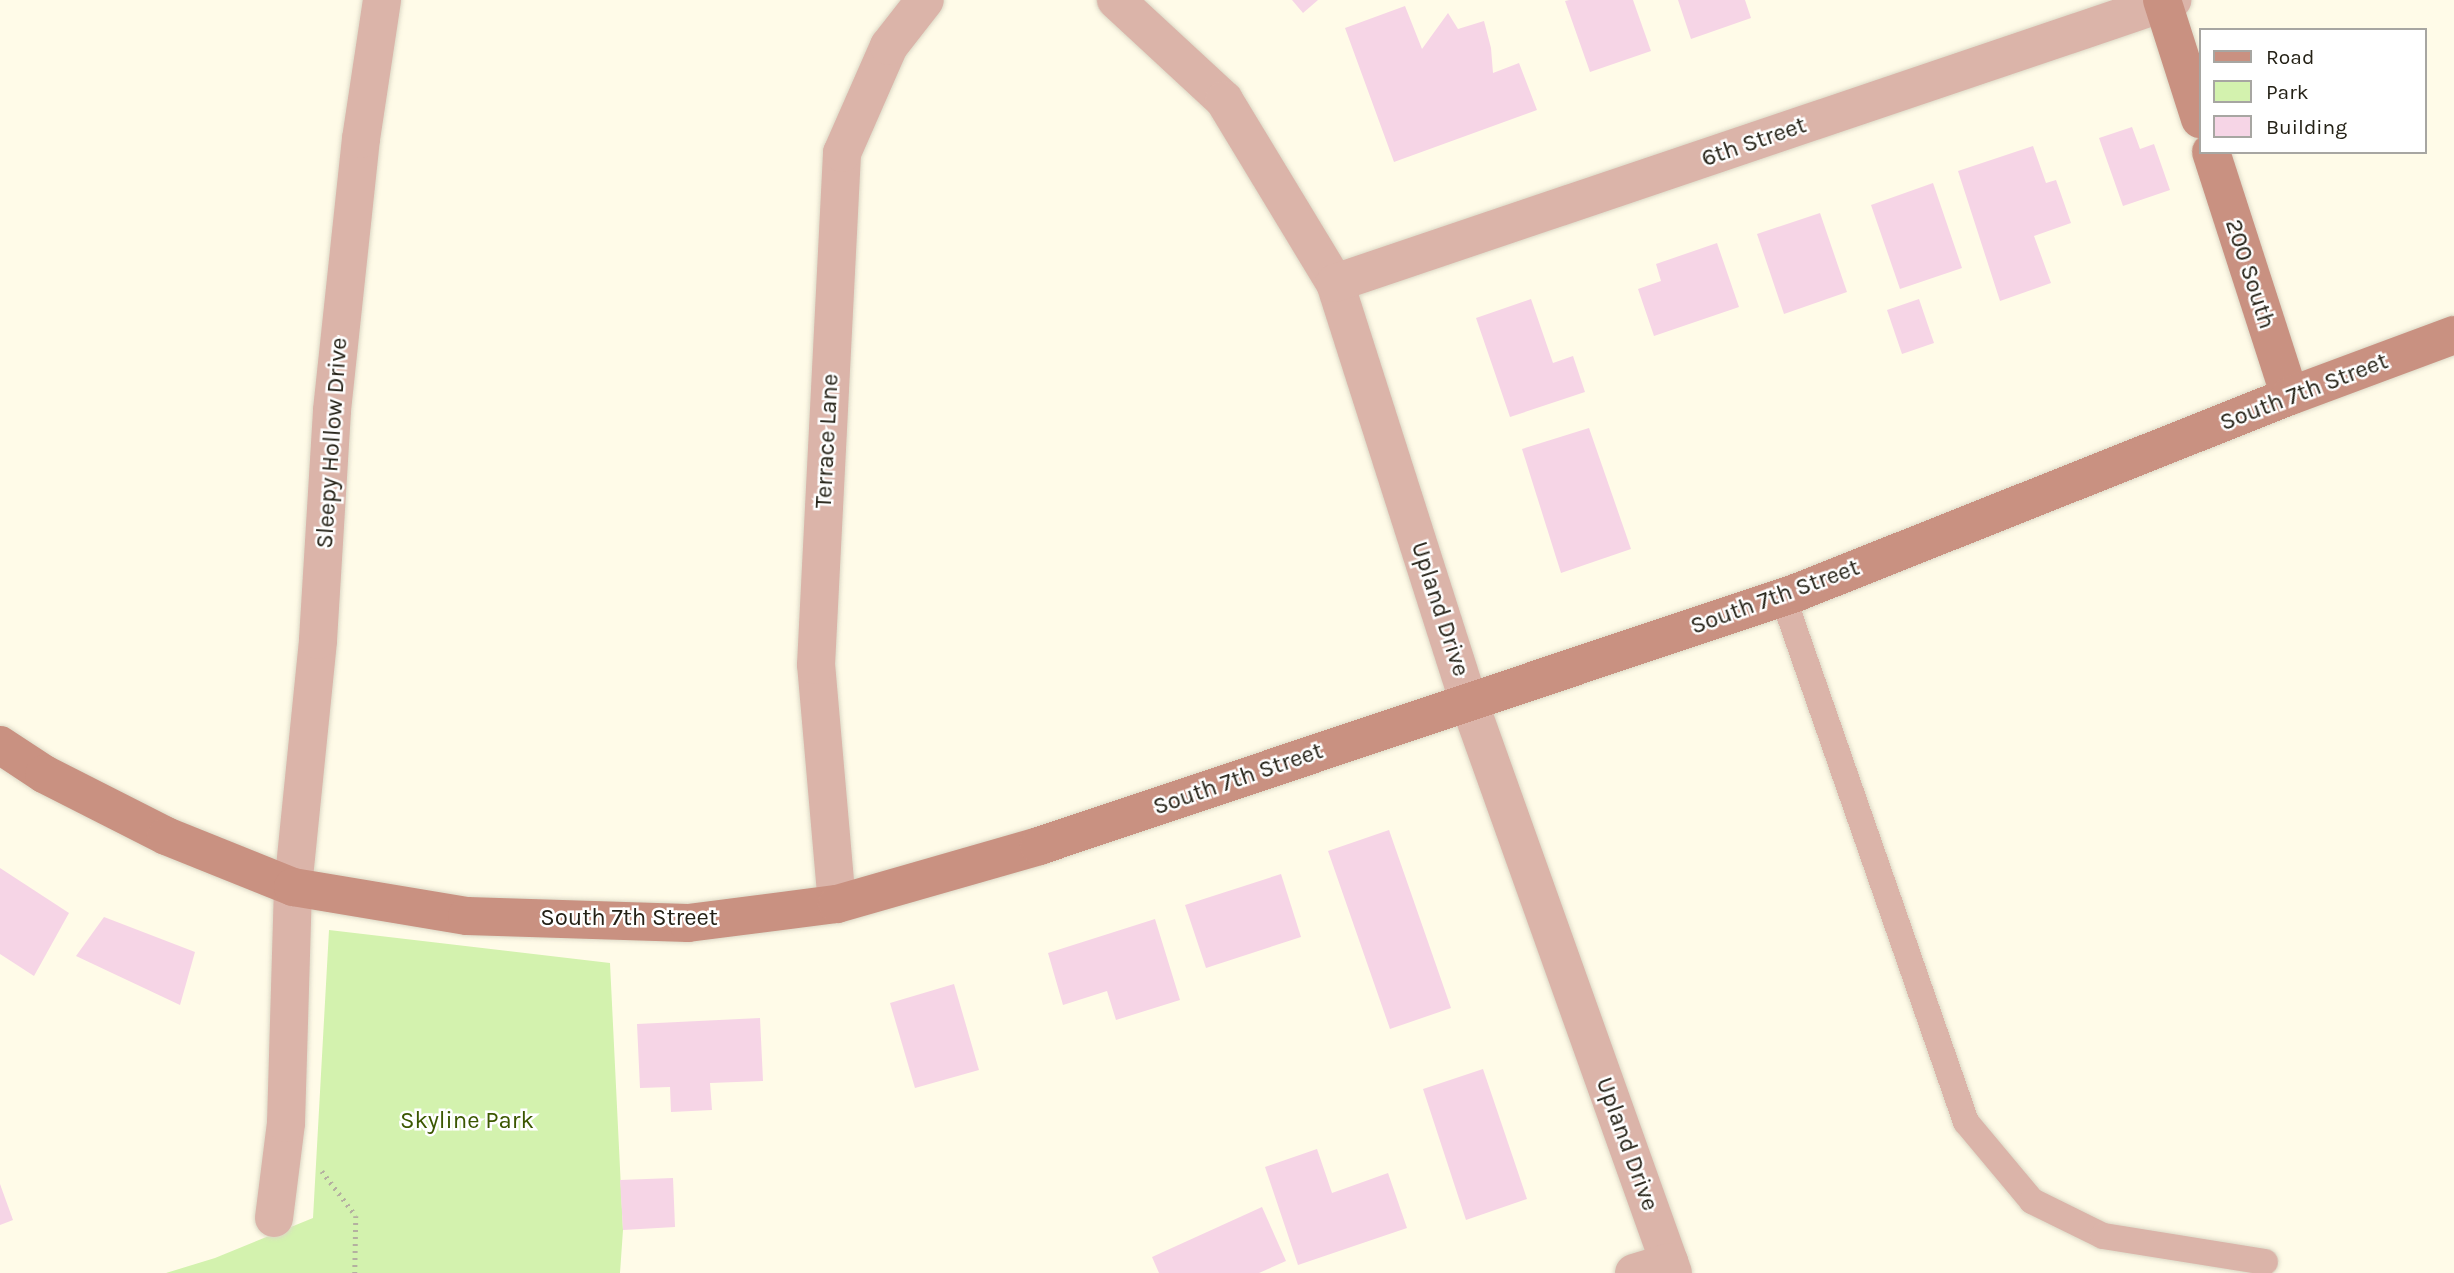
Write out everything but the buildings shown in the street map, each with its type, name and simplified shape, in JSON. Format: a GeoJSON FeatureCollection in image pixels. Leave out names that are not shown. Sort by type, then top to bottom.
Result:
{"type":"FeatureCollection","features":[{"type":"Feature","properties":{"kind":"street","name":"Sleepy Hollow Drive"},"geometry":{"type":"LineString","coordinates":[[274,1218],[286,1123],[293,887],[318,640],[332,410],[361,139],[382,0]]}},
{"type":"Feature","properties":{"kind":"street","name":"Terrace Lane"},"geometry":{"type":"LineString","coordinates":[[837,904],[816,665],[842,153],[889,46],[925,0]]}},
{"type":"Feature","properties":{"kind":"street","name":"Upland Drive"},"geometry":{"type":"LineString","coordinates":[[1116,0],[1224,100],[1335,283],[1469,702],[1659,1269]]}},
{"type":"Feature","properties":{"kind":"street","name":"6th Street"},"geometry":{"type":"LineString","coordinates":[[1335,283],[2166,1]]}},
{"type":"Feature","properties":{"kind":"street"},"geometry":{"type":"LineString","coordinates":[[2166,1],[2198,112]]}},
{"type":"Feature","properties":{"kind":"street","name":"200 South"},"geometry":{"type":"LineString","coordinates":[[2212,154],[2290,396]]}},
{"type":"Feature","properties":{"kind":"street","name":"South 7th Street"},"geometry":{"type":"LineString","coordinates":[[0,745],[44,774],[166,836],[293,887],[467,916],[688,923],[837,904],[1039,846],[1783,597],[2290,396],[2454,335]]}},
{"type":"Feature","properties":{"kind":"lane"},"geometry":{"type":"LineString","coordinates":[[1783,597],[1966,1122],[2032,1201],[2103,1236],[2265,1262]]}},
{"type":"Feature","properties":{"kind":"path"},"geometry":{"type":"LineString","coordinates":[[286,1123],[356,1216],[355,1273]]}},
{"type":"Feature","properties":{"kind":"green space","name":"Skyline Park"},"geometry":{"type":"Polygon","coordinates":[[[329,930],[610,963],[623,1230],[620,1273],[166,1273],[215,1258],[313,1218],[329,930]]]}}]}
